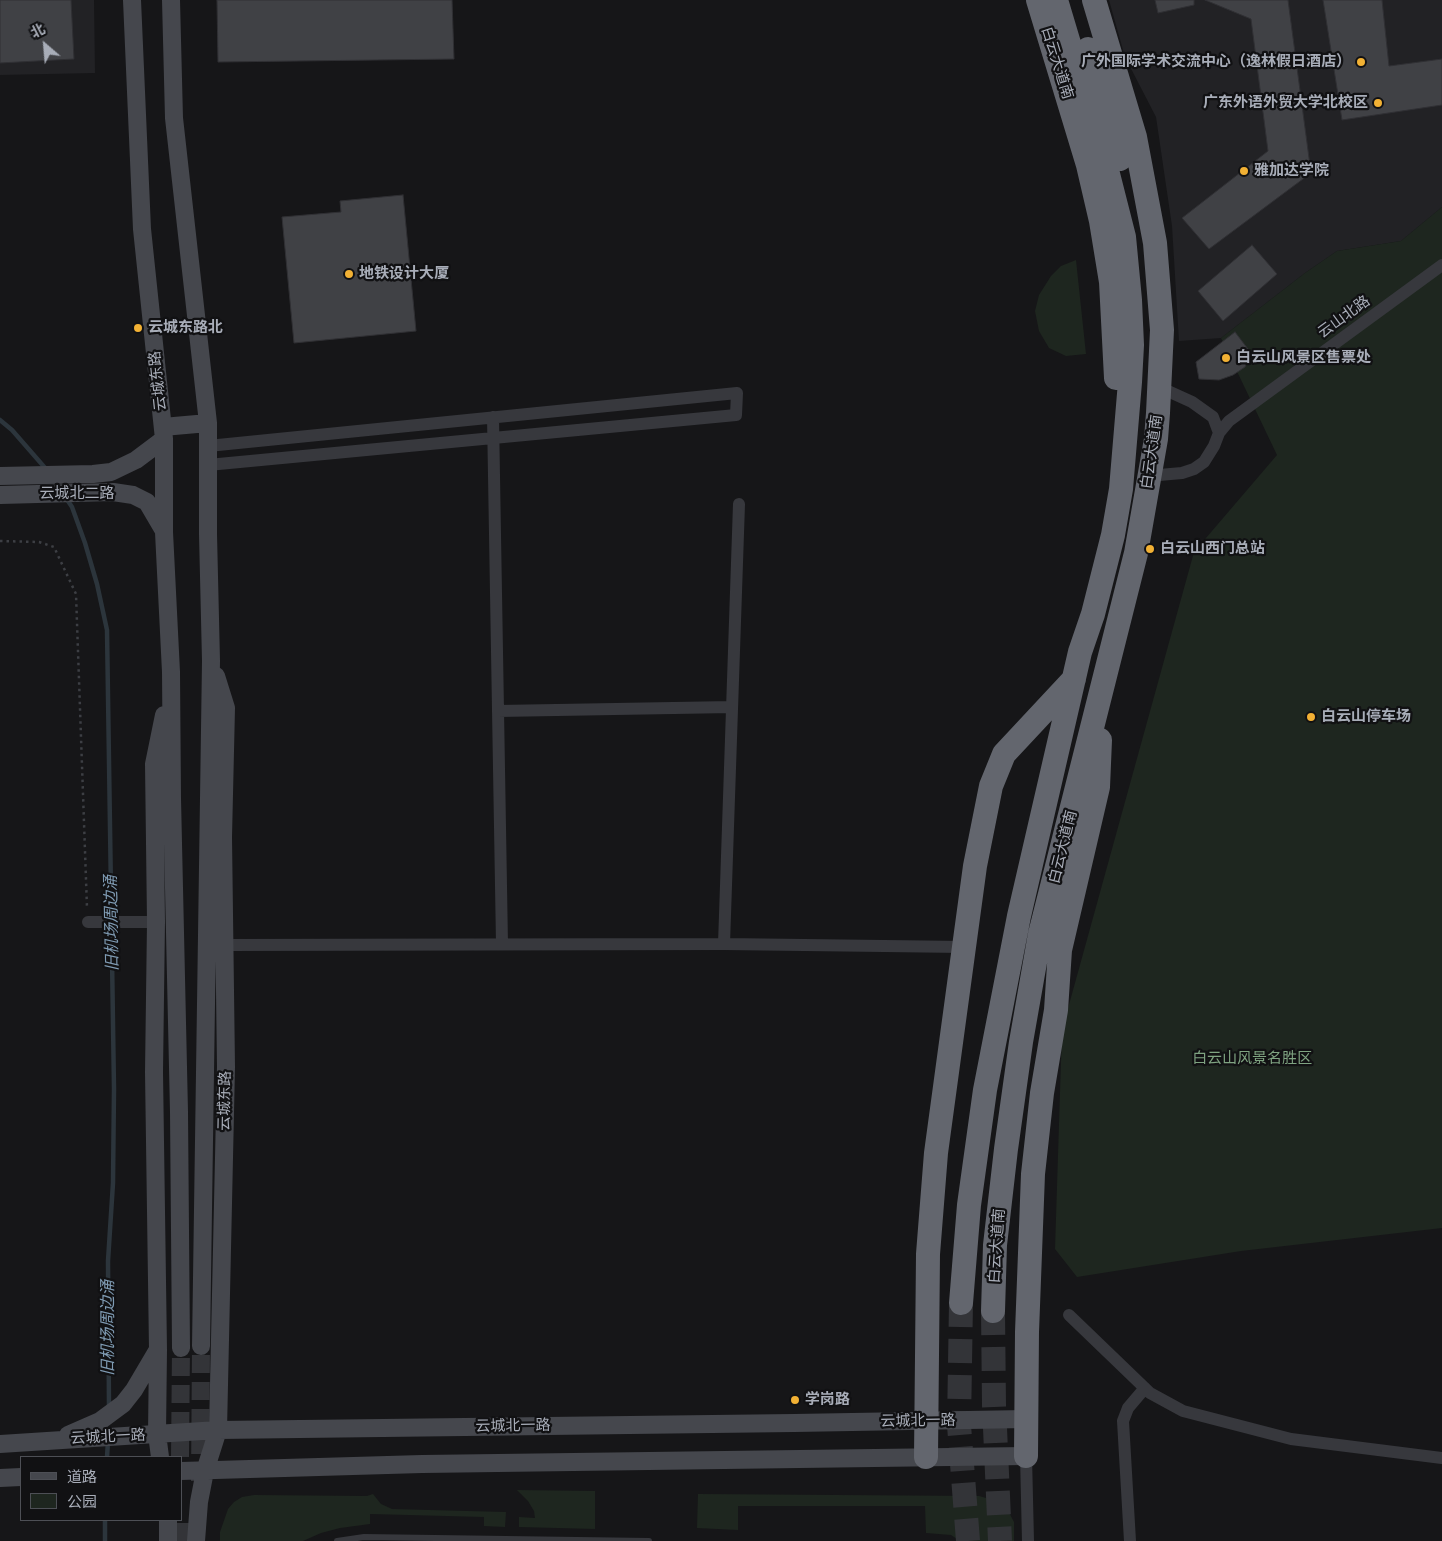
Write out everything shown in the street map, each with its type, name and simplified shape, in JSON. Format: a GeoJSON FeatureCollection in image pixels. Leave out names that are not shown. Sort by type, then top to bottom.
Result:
{"type":"FeatureCollection","features":[{"type":"Feature","properties":{"kind":"highway","name":"白云大道南"},"geometry":{"type":"LineString","coordinates":[[1056,0],[1129,189],[1159,387]]}},
{"type":"Feature","properties":{"kind":"highway","name":"白云大道南"},"geometry":{"type":"LineString","coordinates":[[961,1303],[969,1205],[985,1090],[1019,916],[1080,652],[1093,614],[1113,535],[1122,481],[1130,382],[1132,345],[1124,237],[1108,174],[1056,0]]}},
{"type":"Feature","properties":{"kind":"highway","name":"白云大道南"},"geometry":{"type":"LineString","coordinates":[[993,1311],[996,1245],[1006,1148],[1020,1042],[1040,934],[1136,553],[1156,439],[1162,330],[1155,243],[1135,137],[1094,0]]}},
{"type":"Feature","properties":{"kind":"highway"},"geometry":{"type":"LineString","coordinates":[[926,1458],[927,1274],[936,1153],[975,866],[990,795],[1004,754],[1074,679]]}},
{"type":"Feature","properties":{"kind":"highway"},"geometry":{"type":"LineString","coordinates":[[1026,1456],[1027,1332],[1033,1174],[1042,1093],[1056,1010],[1060,950],[1098,787],[1102,694]]}},
{"type":"Feature","properties":{"kind":"street","name":"云城东路"},"geometry":{"type":"LineString","coordinates":[[132,0],[142,229],[164,433],[164,532],[171,672],[181,1348]]}},
{"type":"Feature","properties":{"kind":"street","name":"云城东路"},"geometry":{"type":"LineString","coordinates":[[171,0],[174,118],[208,423],[211,661],[201,1346]]}},
{"type":"Feature","properties":{"kind":"street","name":"云山北路"},"geometry":{"type":"LineString","coordinates":[[1148,476],[1182,473],[1194,469],[1204,462],[1214,446],[1219,433],[1229,421],[1442,265]]}},
{"type":"Feature","properties":{"kind":"street"},"geometry":{"type":"LineString","coordinates":[[1159,387],[1192,402],[1213,417],[1219,433]]}},
{"type":"Feature","properties":{"kind":"street"},"geometry":{"type":"LineString","coordinates":[[208,446],[737,392],[736,415],[208,466]]}},
{"type":"Feature","properties":{"kind":"street"},"geometry":{"type":"LineString","coordinates":[[494,417],[502,944]]}},
{"type":"Feature","properties":{"kind":"street"},"geometry":{"type":"LineString","coordinates":[[164,433],[208,423]]}},
{"type":"Feature","properties":{"kind":"street","name":"云城北二路"},"geometry":{"type":"LineString","coordinates":[[0,476],[111,472],[136,460],[164,433]]}},
{"type":"Feature","properties":{"kind":"street","name":"云城北二路"},"geometry":{"type":"LineString","coordinates":[[0,495],[126,494],[147,502],[164,532]]}},
{"type":"Feature","properties":{"kind":"street"},"geometry":{"type":"LineString","coordinates":[[724,944],[739,504]]}},
{"type":"Feature","properties":{"kind":"street","name":"云城东路"},"geometry":{"type":"LineString","coordinates":[[196,1541],[199,1502],[205,1471],[218,1430],[226,1067],[223,838],[226,708],[211,661]]}},
{"type":"Feature","properties":{"kind":"street","name":"云城东路"},"geometry":{"type":"LineString","coordinates":[[160,1456],[157,1434],[158,1350],[154,1072],[148,923],[154,764],[171,672]]}},
{"type":"Feature","properties":{"kind":"street"},"geometry":{"type":"LineString","coordinates":[[498,711],[732,707]]}},
{"type":"Feature","properties":{"kind":"street"},"geometry":{"type":"LineString","coordinates":[[88,922],[148,923]]}},
{"type":"Feature","properties":{"kind":"street"},"geometry":{"type":"LineString","coordinates":[[224,945],[724,944],[964,947]]}},
{"type":"Feature","properties":{"kind":"street"},"geometry":{"type":"LineString","coordinates":[[1069,1315],[1150,1394],[1184,1411],[1291,1440],[1442,1458]]}},
{"type":"Feature","properties":{"kind":"street"},"geometry":{"type":"LineString","coordinates":[[56,1440],[100,1421],[123,1404],[134,1390],[158,1350]]}},
{"type":"Feature","properties":{"kind":"street"},"geometry":{"type":"LineString","coordinates":[[1130,1541],[1123,1421],[1128,1408],[1145,1388]]}},
{"type":"Feature","properties":{"kind":"street","name":"云城北一路"},"geometry":{"type":"LineString","coordinates":[[0,1444],[218,1430],[1026,1419]]}},
{"type":"Feature","properties":{"kind":"street"},"geometry":{"type":"LineString","coordinates":[[182,1471],[422,1464],[1026,1456],[1028,1541]]}},
{"type":"Feature","properties":{"kind":"street"},"geometry":{"type":"LineString","coordinates":[[0,1478],[20,1477]]}},
{"type":"Feature","properties":{"kind":"street"},"geometry":{"type":"LineString","coordinates":[[168,1521],[168,1541]]}},
{"type":"Feature","properties":{"kind":"lane"},"geometry":{"type":"LineString","coordinates":[[337,1541],[364,1537],[649,1541]]}},
{"type":"Feature","properties":{"kind":"path"},"geometry":{"type":"LineString","coordinates":[[0,541],[39,542],[54,548],[76,594],[88,922]]}},
{"type":"Feature","properties":{"kind":"shaded area"},"geometry":{"type":"Polygon","coordinates":[[[0,0],[94,0],[95,73],[0,75],[0,0]]]}},
{"type":"Feature","properties":{"kind":"shaded area","name":"雅加达学院"},"geometry":{"type":"Polygon","coordinates":[[[1109,0],[1442,0],[1442,207],[1401,241],[1337,251],[1305,273],[1221,338],[1179,341],[1172,226],[1156,117],[1125,57],[1109,0]]]}},
{"type":"Feature","properties":{"kind":"green space","name":"白云山风景名胜区"},"geometry":{"type":"Polygon","coordinates":[[[1442,207],[1442,1228],[1241,1251],[1077,1277],[1055,1249],[1062,1030],[1194,552],[1277,455],[1221,338],[1305,273],[1337,251],[1401,241],[1442,207]]]}},
{"type":"Feature","properties":{"kind":"green space"},"geometry":{"type":"Polygon","coordinates":[[[1076,260],[1086,354],[1066,356],[1049,348],[1039,331],[1035,311],[1039,295],[1051,276],[1061,266],[1076,260]]]}},
{"type":"Feature","properties":{"kind":"green space"},"geometry":{"type":"Polygon","coordinates":[[[517,1490],[595,1491],[595,1529],[519,1527],[519,1517],[535,1518],[534,1511],[528,1501],[517,1490]]]}},
{"type":"Feature","properties":{"kind":"green space"},"geometry":{"type":"Polygon","coordinates":[[[373,1494],[381,1504],[392,1509],[506,1512],[505,1527],[484,1526],[484,1517],[370,1514],[370,1524],[340,1528],[321,1533],[303,1541],[220,1541],[220,1532],[228,1509],[242,1497],[254,1495],[367,1496],[373,1494]]]}},
{"type":"Feature","properties":{"kind":"green space"},"geometry":{"type":"Polygon","coordinates":[[[698,1494],[979,1496],[1004,1503],[1014,1522],[1014,1541],[960,1541],[951,1535],[926,1533],[925,1506],[738,1506],[738,1530],[697,1528],[698,1494]]]}},
{"type":"Feature","properties":{"kind":"building"},"geometry":{"type":"Polygon","coordinates":[[[0,0],[71,0],[74,59],[0,63],[0,0]]]}},
{"type":"Feature","properties":{"kind":"building"},"geometry":{"type":"Polygon","coordinates":[[[217,0],[452,0],[454,59],[218,62],[217,0]]]}},
{"type":"Feature","properties":{"kind":"building"},"geometry":{"type":"Polygon","coordinates":[[[1155,0],[1194,0],[1194,5],[1158,13],[1155,0]]]}},
{"type":"Feature","properties":{"kind":"building"},"geometry":{"type":"Polygon","coordinates":[[[1205,0],[1288,0],[1311,173],[1209,249],[1182,218],[1268,151],[1251,19],[1205,0]]]}},
{"type":"Feature","properties":{"kind":"building","name":"广外国际学术交流中心（逸林假日酒店）"},"geometry":{"type":"Polygon","coordinates":[[[1323,0],[1382,0],[1389,66],[1442,59],[1442,105],[1342,120],[1323,0]]]}},
{"type":"Feature","properties":{"kind":"building","name":"地铁设计大厦"},"geometry":{"type":"Polygon","coordinates":[[[403,195],[416,331],[294,343],[282,217],[341,212],[340,201],[403,195]]]}},
{"type":"Feature","properties":{"kind":"building"},"geometry":{"type":"Polygon","coordinates":[[[1252,245],[1277,274],[1223,321],[1198,291],[1252,245]]]}},
{"type":"Feature","properties":{"kind":"building","name":"白云山风景区售票处"},"geometry":{"type":"Polygon","coordinates":[[[1235,332],[1251,353],[1245,367],[1233,375],[1219,380],[1199,379],[1196,362],[1235,332]]]}},
{"type":"Feature","properties":{"kind":"waterway","name":"旧机场周边涌"},"geometry":{"type":"LineString","coordinates":[[0,420],[12,430],[46,469]]}},
{"type":"Feature","properties":{"kind":"waterway","name":"旧机场周边涌"},"geometry":{"type":"LineString","coordinates":[[66,498],[72,507],[85,543],[97,584],[107,630],[114,1089],[113,1183],[108,1261],[109,1408]]}},
{"type":"Feature","properties":{"kind":"waterway","name":"旧机场周边涌"},"geometry":{"type":"LineString","coordinates":[[107,1456],[108,1441]]}},
{"type":"Feature","properties":{"kind":"waterway","name":"旧机场周边涌"},"geometry":{"type":"LineString","coordinates":[[105,1521],[105,1541]]}},
{"type":"Feature","properties":{"kind":"tunnel"},"geometry":{"type":"LineString","coordinates":[[961,1303],[959,1425],[968,1541]]}},
{"type":"Feature","properties":{"kind":"tunnel"},"geometry":{"type":"LineString","coordinates":[[993,1311],[994,1405],[1000,1541]]}},
{"type":"Feature","properties":{"kind":"tunnel"},"geometry":{"type":"LineString","coordinates":[[200,1481],[201,1346]]}},
{"type":"Feature","properties":{"kind":"tunnel"},"geometry":{"type":"LineString","coordinates":[[180,1456],[181,1348]]}},
{"type":"Feature","properties":{"kind":"tunnel"},"geometry":{"type":"LineString","coordinates":[[180,1521],[180,1541]]}},
{"type":"Feature","properties":{"kind":"place","name":"广外国际学术交流中心（逸林假日酒店）"},"geometry":{"type":"Point","coordinates":[1361,62]}},
{"type":"Feature","properties":{"kind":"place","name":"广东外语外贸大学北校区"},"geometry":{"type":"Point","coordinates":[1378,103]}},
{"type":"Feature","properties":{"kind":"place","name":"雅加达学院"},"geometry":{"type":"Point","coordinates":[1244,171]}},
{"type":"Feature","properties":{"kind":"place","name":"地铁设计大厦"},"geometry":{"type":"Point","coordinates":[349,274]}},
{"type":"Feature","properties":{"kind":"place","name":"云城东路北"},"geometry":{"type":"Point","coordinates":[138,328]}},
{"type":"Feature","properties":{"kind":"place","name":"白云山风景区售票处"},"geometry":{"type":"Point","coordinates":[1226,358]}},
{"type":"Feature","properties":{"kind":"place","name":"白云山西门总站"},"geometry":{"type":"Point","coordinates":[1150,549]}},
{"type":"Feature","properties":{"kind":"place","name":"白云山停车场"},"geometry":{"type":"Point","coordinates":[1311,717]}},
{"type":"Feature","properties":{"kind":"place","name":"学岗路"},"geometry":{"type":"Point","coordinates":[795,1400]}}]}
